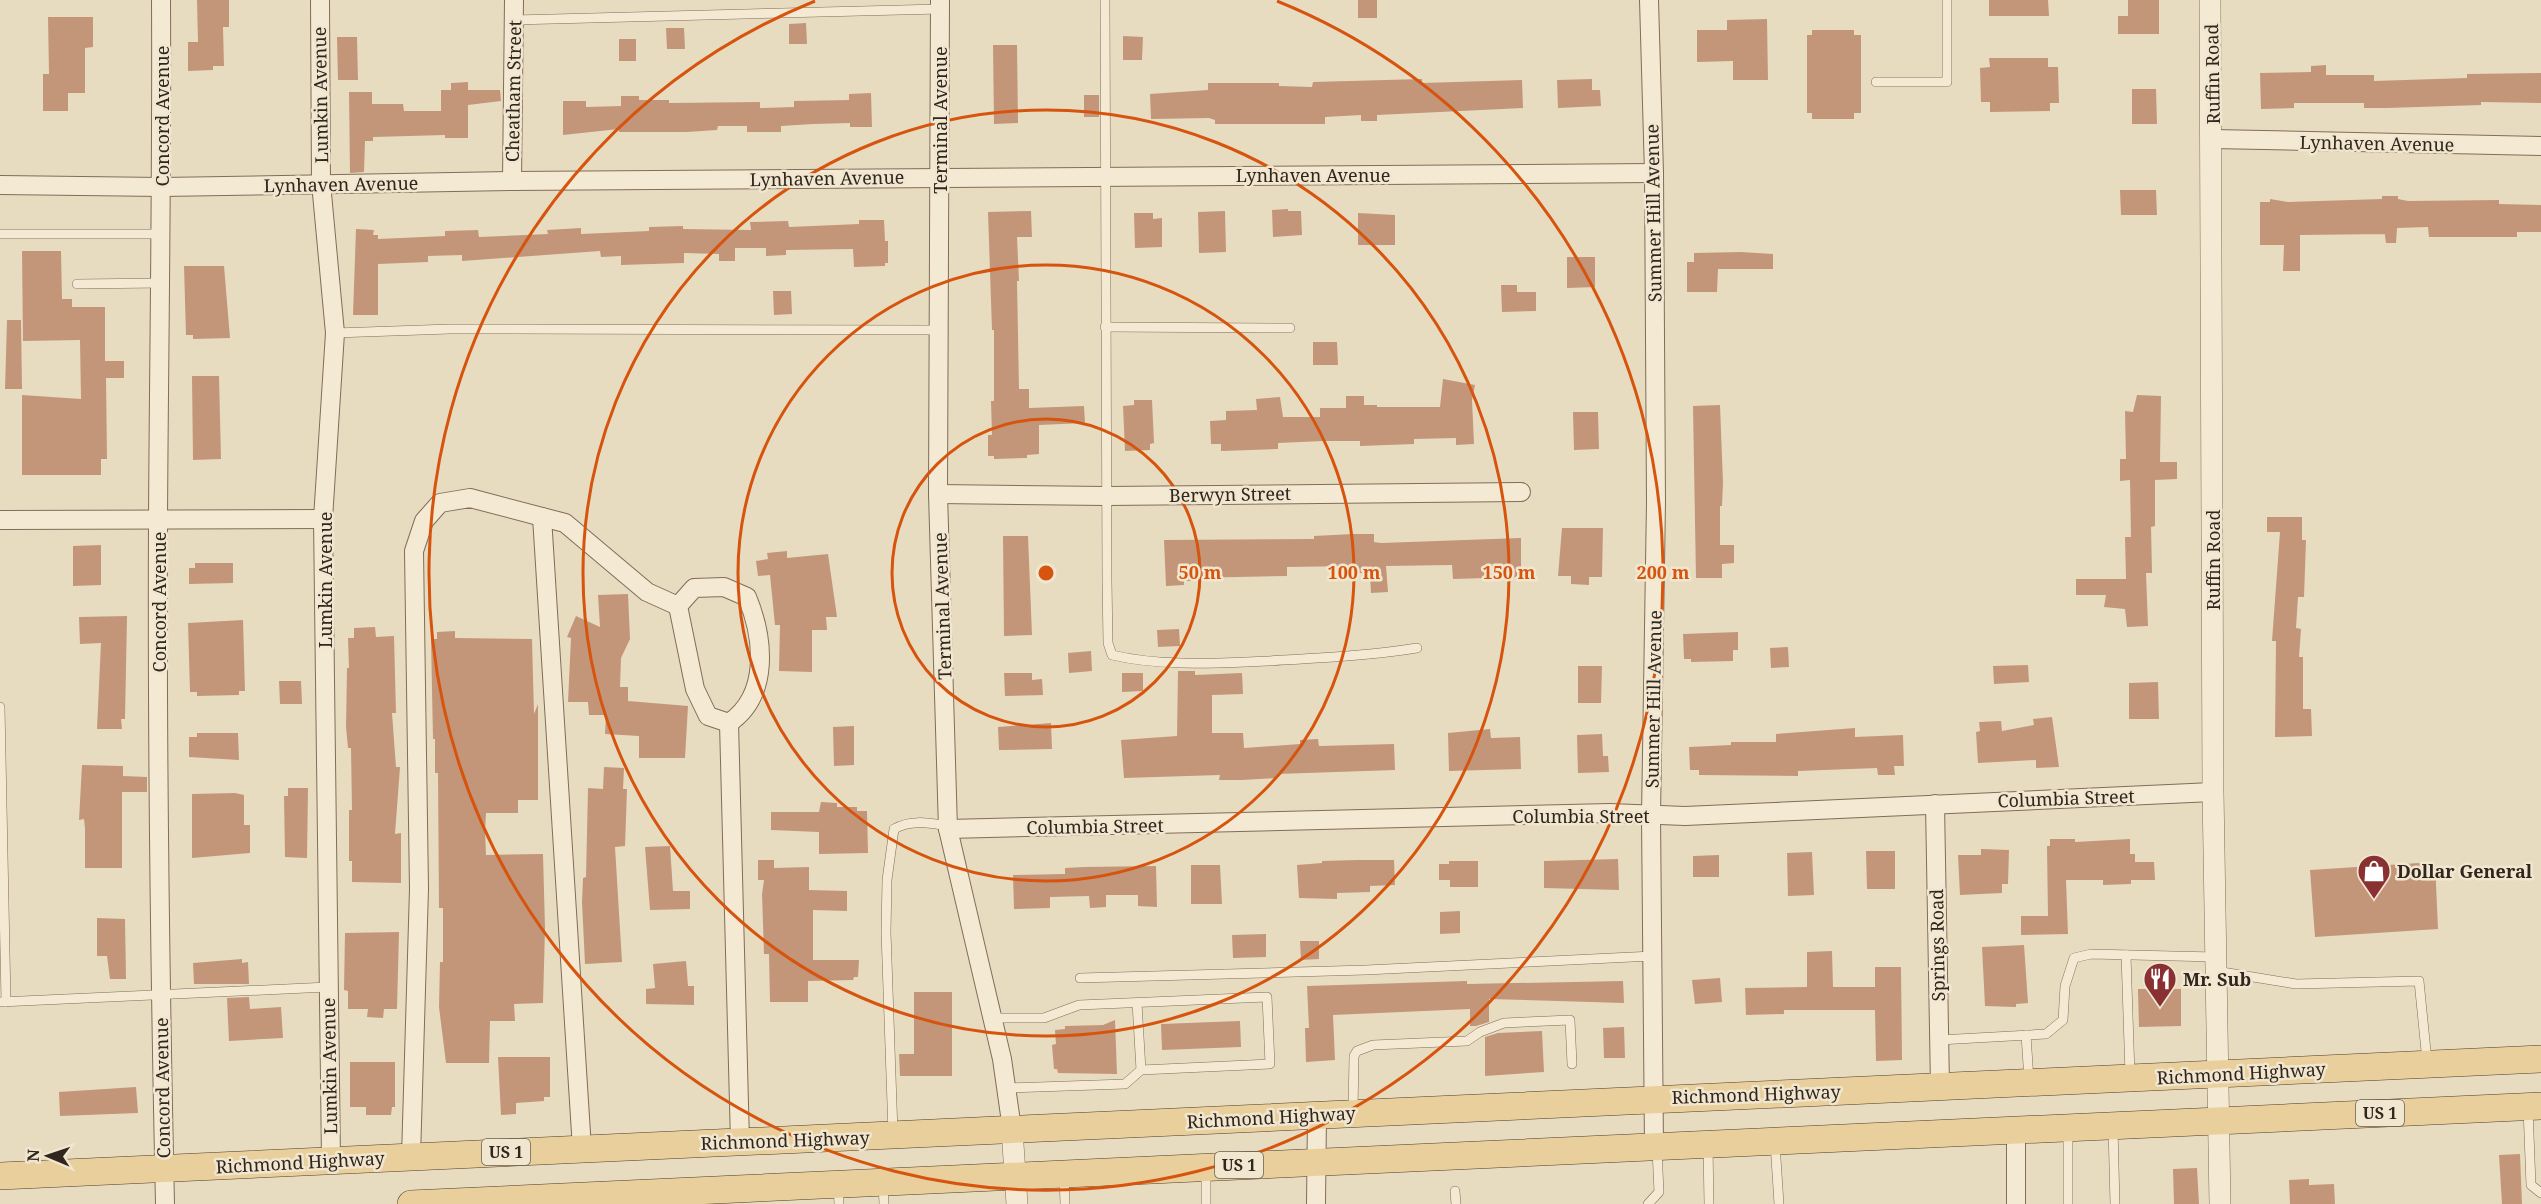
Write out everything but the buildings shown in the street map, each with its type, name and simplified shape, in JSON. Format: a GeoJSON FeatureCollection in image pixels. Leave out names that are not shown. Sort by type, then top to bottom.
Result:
{"type":"FeatureCollection","features":[{"type":"Feature","properties":{"kind":"main road","name":"Richmond Highway"},"geometry":{"type":"LineString","coordinates":[[0,1176],[1317,1116],[1654,1098],[2541,1059]]}},
{"type":"Feature","properties":{"kind":"main road","name":"US 1"},"geometry":{"type":"LineString","coordinates":[[411,1204],[637,1199],[743,1192],[884,1193],[1016,1175],[1064,1172],[2535,1106]]}},
{"type":"Feature","properties":{"kind":"street","name":"Concord Avenue"},"geometry":{"type":"LineString","coordinates":[[161,0],[162,187],[158,521],[160,995],[165,1204]]}},
{"type":"Feature","properties":{"kind":"street","name":"Lumkin Avenue"},"geometry":{"type":"LineString","coordinates":[[320,0],[321,183],[335,333],[324,519],[331,1160]]}},
{"type":"Feature","properties":{"kind":"street","name":"Cheatham Street"},"geometry":{"type":"LineString","coordinates":[[512,181],[514,0]]}},
{"type":"Feature","properties":{"kind":"street","name":"Summer Hill Avenue"},"geometry":{"type":"LineString","coordinates":[[1649,0],[1654,173],[1656,502],[1652,816],[1656,1146]]}},
{"type":"Feature","properties":{"kind":"street","name":"Ruffin Road"},"geometry":{"type":"LineString","coordinates":[[2210,0],[2213,139],[2213,792],[2220,1204]]}},
{"type":"Feature","properties":{"kind":"street","name":"Terminal Avenue"},"geometry":{"type":"LineString","coordinates":[[940,5],[938,494],[948,827],[993,1018],[1006,1088],[1012,1129],[1017,1204]]}},
{"type":"Feature","properties":{"kind":"street","name":"Lynhaven Avenue"},"geometry":{"type":"LineString","coordinates":[[2213,139],[2541,146]]}},
{"type":"Feature","properties":{"kind":"street","name":"Lynhaven Avenue"},"geometry":{"type":"LineString","coordinates":[[0,186],[162,187],[512,181],[1654,173]]}},
{"type":"Feature","properties":{"kind":"street","name":"Berwyn Street"},"geometry":{"type":"LineString","coordinates":[[938,494],[1106,496],[1521,492]]}},
{"type":"Feature","properties":{"kind":"street"},"geometry":{"type":"LineString","coordinates":[[411,1157],[419,889],[414,551],[424,521],[440,503],[470,498],[565,523],[647,592],[678,606]]}},
{"type":"Feature","properties":{"kind":"street"},"geometry":{"type":"LineString","coordinates":[[542,517],[582,1149]]}},
{"type":"Feature","properties":{"kind":"street"},"geometry":{"type":"LineString","coordinates":[[0,520],[324,519]]}},
{"type":"Feature","properties":{"kind":"street"},"geometry":{"type":"LineString","coordinates":[[678,606],[694,588],[724,586],[747,597],[755,617],[762,659],[754,692],[739,716],[729,723]]}},
{"type":"Feature","properties":{"kind":"street"},"geometry":{"type":"LineString","coordinates":[[678,606],[695,689],[708,716],[729,723]]}},
{"type":"Feature","properties":{"kind":"street"},"geometry":{"type":"LineString","coordinates":[[729,723],[740,1142]]}},
{"type":"Feature","properties":{"kind":"street","name":"Columbia Street"},"geometry":{"type":"LineString","coordinates":[[948,827],[1610,813],[1652,816],[2213,792]]}},
{"type":"Feature","properties":{"kind":"street","name":"Springs Road"},"geometry":{"type":"LineString","coordinates":[[1935,804],[1940,1086]]}},
{"type":"Feature","properties":{"kind":"street"},"geometry":{"type":"LineString","coordinates":[[1316,1204],[1317,1116]]}},
{"type":"Feature","properties":{"kind":"street"},"geometry":{"type":"LineString","coordinates":[[2016,1129],[2016,1204]]}},
{"type":"Feature","properties":{"kind":"lane"},"geometry":{"type":"LineString","coordinates":[[1105,0],[1106,496],[1108,643],[1112,655],[1138,661],[1217,663],[1370,655],[1416,648]]}},
{"type":"Feature","properties":{"kind":"lane"},"geometry":{"type":"LineString","coordinates":[[1876,82],[1947,82],[1947,0]]}},
{"type":"Feature","properties":{"kind":"lane"},"geometry":{"type":"LineString","coordinates":[[514,20],[940,5]]}},
{"type":"Feature","properties":{"kind":"lane"},"geometry":{"type":"LineString","coordinates":[[0,234],[161,234]]}},
{"type":"Feature","properties":{"kind":"lane"},"geometry":{"type":"LineString","coordinates":[[77,284],[161,283]]}},
{"type":"Feature","properties":{"kind":"lane"},"geometry":{"type":"LineString","coordinates":[[1105,327],[1290,328]]}},
{"type":"Feature","properties":{"kind":"lane"},"geometry":{"type":"LineString","coordinates":[[335,333],[450,329],[939,330]]}},
{"type":"Feature","properties":{"kind":"lane"},"geometry":{"type":"LineString","coordinates":[[0,706],[3,1002],[328,987]]}},
{"type":"Feature","properties":{"kind":"lane"},"geometry":{"type":"LineString","coordinates":[[893,1135],[886,932],[890,849],[894,829],[904,823],[922,822],[948,827]]}},
{"type":"Feature","properties":{"kind":"lane"},"geometry":{"type":"LineString","coordinates":[[1939,1040],[2046,1034],[2063,1020],[2065,986],[2074,958],[2091,954],[2126,955],[2215,964],[2296,984],[2419,981],[2427,1064]]}},
{"type":"Feature","properties":{"kind":"lane"},"geometry":{"type":"LineString","coordinates":[[2126,955],[2130,1078]]}},
{"type":"Feature","properties":{"kind":"lane"},"geometry":{"type":"LineString","coordinates":[[1080,978],[1366,970],[1653,956]]}},
{"type":"Feature","properties":{"kind":"lane"},"geometry":{"type":"LineString","coordinates":[[993,1018],[1044,1018],[1079,1005],[1267,997],[1270,1064],[1141,1070],[1125,1084],[1006,1088]]}},
{"type":"Feature","properties":{"kind":"lane"},"geometry":{"type":"LineString","coordinates":[[1137,1003],[1141,1070]]}},
{"type":"Feature","properties":{"kind":"lane"},"geometry":{"type":"LineString","coordinates":[[1353,1114],[1354,1056],[1357,1051],[1373,1045],[1467,1041],[1479,1032],[1504,1023],[1570,1020],[1572,1064]]}},
{"type":"Feature","properties":{"kind":"lane"},"geometry":{"type":"LineString","coordinates":[[2026,1035],[2029,1083]]}},
{"type":"Feature","properties":{"kind":"lane"},"geometry":{"type":"LineString","coordinates":[[2535,1106],[2531,1185],[2541,1192]]}},
{"type":"Feature","properties":{"kind":"lane"},"geometry":{"type":"LineString","coordinates":[[2113,1126],[2115,1204]]}},
{"type":"Feature","properties":{"kind":"lane"},"geometry":{"type":"LineString","coordinates":[[2068,1127],[2068,1204]]}},
{"type":"Feature","properties":{"kind":"lane"},"geometry":{"type":"LineString","coordinates":[[1774,1140],[1779,1204]]}},
{"type":"Feature","properties":{"kind":"lane"},"geometry":{"type":"LineString","coordinates":[[1708,1144],[1709,1204]]}},
{"type":"Feature","properties":{"kind":"lane"},"geometry":{"type":"LineString","coordinates":[[1648,1204],[1659,1192],[1656,1146]]}},
{"type":"Feature","properties":{"kind":"lane"},"geometry":{"type":"LineString","coordinates":[[1206,1167],[1206,1204]]}},
{"type":"Feature","properties":{"kind":"lane"},"geometry":{"type":"LineString","coordinates":[[1064,1172],[1065,1204]]}},
{"type":"Feature","properties":{"kind":"lane"},"geometry":{"type":"LineString","coordinates":[[1455,1191],[1456,1204]]}},
{"type":"Feature","properties":{"kind":"place","name":"Dollar General"},"geometry":{"type":"Point","coordinates":[2374,900]}},
{"type":"Feature","properties":{"kind":"place","name":"Mr. Sub"},"geometry":{"type":"Point","coordinates":[2160,1008]}}]}
